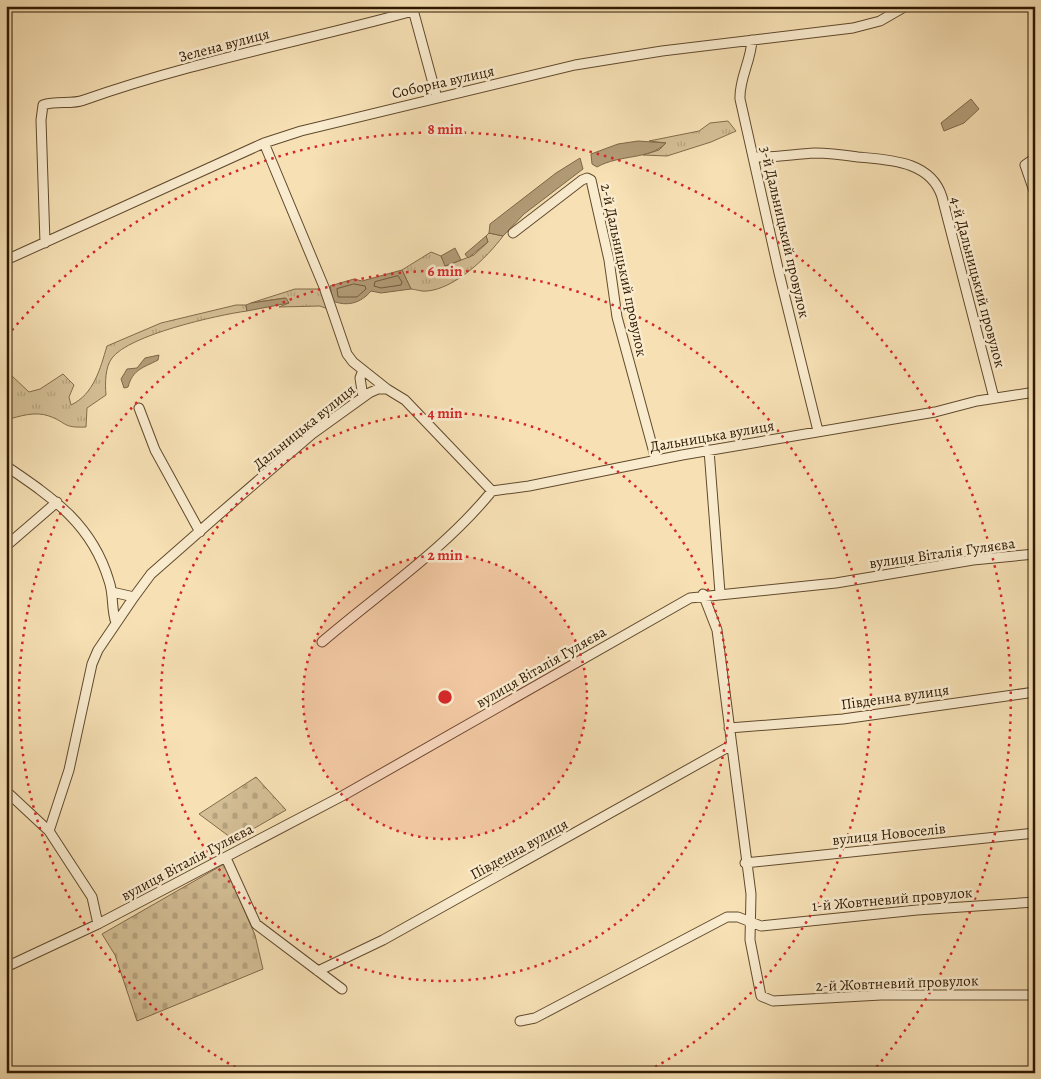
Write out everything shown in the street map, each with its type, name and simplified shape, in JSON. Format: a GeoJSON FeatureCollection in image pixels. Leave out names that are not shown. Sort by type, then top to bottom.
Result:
{"type":"FeatureCollection","features":[{"type":"Feature","properties":{"kind":"street","name":"Соборна вулиця"},"geometry":{"type":"LineString","coordinates":[[6,260],[264,143],[329,123],[575,65],[853,28],[880,21],[906,6]]}},
{"type":"Feature","properties":{"kind":"street"},"geometry":{"type":"LineString","coordinates":[[412,9],[437,98]]}},
{"type":"Feature","properties":{"kind":"street","name":"Зелена вулиця"},"geometry":{"type":"LineString","coordinates":[[45,243],[41,120],[44,106],[56,102],[82,101],[137,82],[412,9]]}},
{"type":"Feature","properties":{"kind":"street","name":"3-й Дальницький провулок"},"geometry":{"type":"LineString","coordinates":[[752,40],[750,58],[740,93],[753,157],[818,431]]}},
{"type":"Feature","properties":{"kind":"street"},"geometry":{"type":"LineString","coordinates":[[264,143],[324,287],[347,354],[363,370],[387,389],[405,400],[492,491],[440,544],[395,584],[322,642]]}},
{"type":"Feature","properties":{"kind":"street","name":"4-й Дальницький провулок"},"geometry":{"type":"LineString","coordinates":[[753,157],[818,153],[890,160],[917,168],[932,177],[937,182],[942,197],[994,398]]}},
{"type":"Feature","properties":{"kind":"street"},"geometry":{"type":"LineString","coordinates":[[1035,158],[1025,164],[1035,194]]}},
{"type":"Feature","properties":{"kind":"street","name":"2-й Дальницький провулок"},"geometry":{"type":"LineString","coordinates":[[512,232],[582,180],[587,178],[591,180],[609,260],[617,316],[656,460]]}},
{"type":"Feature","properties":{"kind":"street"},"geometry":{"type":"LineString","coordinates":[[363,370],[360,378],[363,397]]}},
{"type":"Feature","properties":{"kind":"street","name":"Дальницька вулиця"},"geometry":{"type":"LineString","coordinates":[[49,831],[69,770],[92,664],[116,623],[151,574],[312,434],[374,390],[387,389]]}},
{"type":"Feature","properties":{"kind":"street","name":"Дальницька вулиця"},"geometry":{"type":"LineString","coordinates":[[492,491],[539,485],[709,450],[935,412],[994,398],[1035,392]]}},
{"type":"Feature","properties":{"kind":"street"},"geometry":{"type":"LineString","coordinates":[[139,408],[155,450],[200,532]]}},
{"type":"Feature","properties":{"kind":"street"},"geometry":{"type":"LineString","coordinates":[[709,450],[720,593]]}},
{"type":"Feature","properties":{"kind":"street"},"geometry":{"type":"LineString","coordinates":[[6,466],[57,502],[76,519],[87,533],[104,567],[112,592],[112,611],[116,623]]}},
{"type":"Feature","properties":{"kind":"street"},"geometry":{"type":"LineString","coordinates":[[6,546],[57,502]]}},
{"type":"Feature","properties":{"kind":"street","name":"вулиця Віталія Гуляєва"},"geometry":{"type":"LineString","coordinates":[[98,924],[344,795],[690,598],[704,594],[836,583],[973,560],[1035,554]]}},
{"type":"Feature","properties":{"kind":"street"},"geometry":{"type":"LineString","coordinates":[[112,592],[134,597]]}},
{"type":"Feature","properties":{"kind":"street"},"geometry":{"type":"LineString","coordinates":[[520,1021],[534,1018],[720,919],[738,917],[751,923],[750,894],[717,630],[704,594]]}},
{"type":"Feature","properties":{"kind":"street","name":"Південна вулиця"},"geometry":{"type":"LineString","coordinates":[[729,728],[843,718],[1035,692]]}},
{"type":"Feature","properties":{"kind":"street","name":"Південна вулиця"},"geometry":{"type":"LineString","coordinates":[[318,971],[383,940],[730,746]]}},
{"type":"Feature","properties":{"kind":"street"},"geometry":{"type":"LineString","coordinates":[[6,791],[49,831],[92,897],[98,924],[6,967]]}},
{"type":"Feature","properties":{"kind":"street","name":"вулиця Новоселів"},"geometry":{"type":"LineString","coordinates":[[746,863],[1035,833]]}},
{"type":"Feature","properties":{"kind":"street"},"geometry":{"type":"LineString","coordinates":[[226,858],[256,924],[342,989]]}},
{"type":"Feature","properties":{"kind":"street","name":"1-й Жовтневий провулок"},"geometry":{"type":"LineString","coordinates":[[751,923],[761,926],[917,910],[1035,902]]}},
{"type":"Feature","properties":{"kind":"street","name":"2-й Жовтневий провулок"},"geometry":{"type":"LineString","coordinates":[[751,923],[750,940],[761,996],[773,1001],[881,995],[1035,995]]}},
{"type":"Feature","properties":{"kind":"green space"},"geometry":{"type":"Polygon","coordinates":[[[728,121],[736,131],[711,142],[667,156],[643,155],[659,150],[666,143],[649,141],[699,131],[710,123],[728,121]]]}},
{"type":"Feature","properties":{"kind":"green space"},"geometry":{"type":"Polygon","coordinates":[[[489,233],[503,236],[479,263],[459,279],[437,289],[425,291],[411,289],[402,270],[431,252],[441,256],[446,266],[474,255],[488,242],[486,236],[489,233]]]}},
{"type":"Feature","properties":{"kind":"green space"},"geometry":{"type":"Polygon","coordinates":[[[295,289],[319,289],[323,294],[328,309],[320,306],[279,307],[289,303],[285,298],[251,303],[295,289]]]}},
{"type":"Feature","properties":{"kind":"green space"},"geometry":{"type":"Polygon","coordinates":[[[236,305],[246,305],[247,311],[175,327],[154,334],[121,350],[112,358],[108,366],[106,395],[87,408],[86,427],[69,426],[49,416],[38,414],[6,420],[6,375],[11,375],[29,392],[40,389],[63,374],[74,385],[69,397],[71,405],[91,388],[99,372],[107,346],[161,323],[236,305]]]}},
{"type":"Feature","properties":{"kind":"green space"},"geometry":{"type":"Polygon","coordinates":[[[256,777],[286,810],[234,840],[199,814],[256,777]]]}},
{"type":"Feature","properties":{"kind":"green space"},"geometry":{"type":"Polygon","coordinates":[[[224,864],[255,935],[263,969],[137,1021],[115,955],[102,934],[224,864]]]}},
{"type":"Feature","properties":{"kind":"water"},"geometry":{"type":"Polygon","coordinates":[[[971,99],[979,109],[964,123],[944,131],[941,123],[971,99]]]}},
{"type":"Feature","properties":{"kind":"water"},"geometry":{"type":"Polygon","coordinates":[[[638,141],[666,143],[652,152],[643,155],[615,160],[597,167],[592,164],[591,154],[618,144],[638,141]]]}},
{"type":"Feature","properties":{"kind":"water"},"geometry":{"type":"Polygon","coordinates":[[[580,158],[583,169],[524,214],[503,236],[489,233],[490,224],[556,173],[580,158]]]}},
{"type":"Feature","properties":{"kind":"water"},"geometry":{"type":"Polygon","coordinates":[[[486,236],[488,242],[468,258],[465,254],[486,236]]]}},
{"type":"Feature","properties":{"kind":"water"},"geometry":{"type":"Polygon","coordinates":[[[455,248],[461,260],[445,266],[441,256],[455,248]]]}},
{"type":"Feature","properties":{"kind":"water"},"geometry":{"type":"Polygon","coordinates":[[[402,270],[411,289],[381,293],[371,291],[358,301],[349,304],[333,301],[330,286],[354,279],[362,281],[402,270]]]}},
{"type":"Feature","properties":{"kind":"water"},"geometry":{"type":"Polygon","coordinates":[[[286,298],[289,303],[247,311],[246,305],[251,303],[286,298]]]}},
{"type":"Feature","properties":{"kind":"water"},"geometry":{"type":"Polygon","coordinates":[[[159,355],[158,360],[143,367],[133,376],[128,387],[124,388],[121,379],[127,369],[137,368],[145,358],[159,355]]]}}]}
